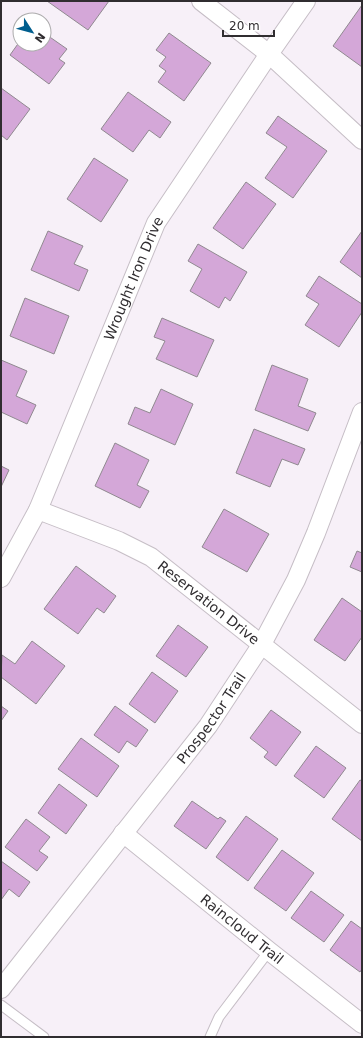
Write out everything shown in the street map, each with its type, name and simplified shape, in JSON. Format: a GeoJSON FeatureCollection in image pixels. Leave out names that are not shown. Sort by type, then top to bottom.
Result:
{"type":"FeatureCollection","features":[{"type":"Feature","properties":{"kind":"street"},"geometry":{"type":"LineString","coordinates":[[200,1],[269,54],[362,140]]}},
{"type":"Feature","properties":{"kind":"street","name":"Wrought Iron Drive"},"geometry":{"type":"LineString","coordinates":[[1,578],[38,510],[156,223],[306,1]]}},
{"type":"Feature","properties":{"kind":"street","name":"Prospector Trail"},"geometry":{"type":"LineString","coordinates":[[1,989],[208,726],[262,644],[296,580],[316,533],[362,412]]}},
{"type":"Feature","properties":{"kind":"street","name":"Reservation Drive"},"geometry":{"type":"LineString","coordinates":[[38,510],[119,540],[152,557],[362,724]]}},
{"type":"Feature","properties":{"kind":"street","name":"Raincloud Trail"},"geometry":{"type":"LineString","coordinates":[[123,833],[362,1024]]}},
{"type":"Feature","properties":{"kind":"lane"},"geometry":{"type":"LineString","coordinates":[[210,1037],[218,1017],[269,951]]}},
{"type":"Feature","properties":{"kind":"lane"},"geometry":{"type":"LineString","coordinates":[[1,1005],[44,1037]]}},
{"type":"Feature","properties":{"kind":"lane"},"geometry":{"type":"LineString","coordinates":[[28,1037],[34,1029]]}},
{"type":"Feature","properties":{"kind":"building"},"geometry":{"type":"Polygon","coordinates":[[[47,1],[109,1],[88,30],[47,1]]]}},
{"type":"Feature","properties":{"kind":"building"},"geometry":{"type":"Polygon","coordinates":[[[362,5],[362,67],[333,46],[362,5]]]}},
{"type":"Feature","properties":{"kind":"building"},"geometry":{"type":"Polygon","coordinates":[[[169,33],[211,63],[184,101],[158,82],[166,71],[159,66],[166,57],[156,50],[169,33]]]}},
{"type":"Feature","properties":{"kind":"building"},"geometry":{"type":"Polygon","coordinates":[[[52,39],[67,49],[59,59],[65,63],[49,84],[10,55],[12,52],[52,52],[52,39]]]}},
{"type":"Feature","properties":{"kind":"building"},"geometry":{"type":"Polygon","coordinates":[[[1,88],[30,109],[7,140],[1,135],[1,88]]]}},
{"type":"Feature","properties":{"kind":"building"},"geometry":{"type":"Polygon","coordinates":[[[128,92],[171,122],[160,138],[149,130],[133,152],[101,129],[128,92]]]}},
{"type":"Feature","properties":{"kind":"building"},"geometry":{"type":"Polygon","coordinates":[[[278,116],[327,151],[293,198],[265,178],[287,147],[266,133],[278,116]]]}},
{"type":"Feature","properties":{"kind":"building"},"geometry":{"type":"Polygon","coordinates":[[[94,158],[128,180],[101,222],[67,199],[94,158]]]}},
{"type":"Feature","properties":{"kind":"building"},"geometry":{"type":"Polygon","coordinates":[[[246,182],[276,204],[243,249],[213,228],[246,182]]]}},
{"type":"Feature","properties":{"kind":"building"},"geometry":{"type":"Polygon","coordinates":[[[48,231],[83,246],[74,264],[88,270],[79,291],[31,270],[48,231]]]}},
{"type":"Feature","properties":{"kind":"building"},"geometry":{"type":"Polygon","coordinates":[[[362,231],[362,278],[340,262],[362,231]]]}},
{"type":"Feature","properties":{"kind":"building"},"geometry":{"type":"Polygon","coordinates":[[[198,244],[247,272],[230,301],[225,297],[219,308],[190,291],[202,269],[188,261],[198,244]]]}},
{"type":"Feature","properties":{"kind":"building"},"geometry":{"type":"Polygon","coordinates":[[[319,276],[362,304],[362,312],[339,347],[305,325],[319,304],[306,296],[319,276]]]}},
{"type":"Feature","properties":{"kind":"building"},"geometry":{"type":"Polygon","coordinates":[[[25,298],[69,316],[54,354],[10,336],[25,298]]]}},
{"type":"Feature","properties":{"kind":"building"},"geometry":{"type":"Polygon","coordinates":[[[162,318],[214,340],[197,377],[156,359],[165,341],[154,337],[162,318]]]}},
{"type":"Feature","properties":{"kind":"building"},"geometry":{"type":"Polygon","coordinates":[[[1,360],[27,371],[16,396],[36,405],[27,424],[1,412],[1,360]]]}},
{"type":"Feature","properties":{"kind":"building"},"geometry":{"type":"Polygon","coordinates":[[[272,365],[308,379],[298,406],[316,413],[308,431],[255,410],[272,365]]]}},
{"type":"Feature","properties":{"kind":"building"},"geometry":{"type":"Polygon","coordinates":[[[161,389],[193,404],[175,445],[128,424],[135,407],[150,413],[161,389]]]}},
{"type":"Feature","properties":{"kind":"building"},"geometry":{"type":"Polygon","coordinates":[[[254,429],[305,449],[298,465],[282,459],[270,487],[236,473],[254,429]]]}},
{"type":"Feature","properties":{"kind":"building"},"geometry":{"type":"Polygon","coordinates":[[[115,443],[149,460],[137,485],[149,491],[140,508],[95,486],[115,443]]]}},
{"type":"Feature","properties":{"kind":"building"},"geometry":{"type":"Polygon","coordinates":[[[1,466],[9,470],[1,487],[1,466]]]}},
{"type":"Feature","properties":{"kind":"building"},"geometry":{"type":"Polygon","coordinates":[[[224,509],[269,534],[247,572],[202,547],[224,509]]]}},
{"type":"Feature","properties":{"kind":"building"},"geometry":{"type":"Polygon","coordinates":[[[357,551],[362,553],[362,572],[350,567],[357,551]]]}},
{"type":"Feature","properties":{"kind":"building"},"geometry":{"type":"Polygon","coordinates":[[[76,566],[116,596],[104,613],[97,608],[78,634],[44,609],[76,566]]]}},
{"type":"Feature","properties":{"kind":"building"},"geometry":{"type":"Polygon","coordinates":[[[342,598],[362,612],[362,637],[345,661],[314,640],[342,598]]]}},
{"type":"Feature","properties":{"kind":"building"},"geometry":{"type":"Polygon","coordinates":[[[178,625],[208,647],[186,677],[156,656],[178,625]]]}},
{"type":"Feature","properties":{"kind":"building"},"geometry":{"type":"Polygon","coordinates":[[[32,641],[65,666],[36,704],[1,677],[2,655],[15,664],[32,641]]]}},
{"type":"Feature","properties":{"kind":"building"},"geometry":{"type":"Polygon","coordinates":[[[152,672],[178,691],[155,723],[129,704],[152,672]]]}},
{"type":"Feature","properties":{"kind":"building"},"geometry":{"type":"Polygon","coordinates":[[[1,706],[8,711],[1,721],[1,706]]]}},
{"type":"Feature","properties":{"kind":"building"},"geometry":{"type":"Polygon","coordinates":[[[115,706],[148,730],[136,747],[127,741],[119,753],[94,735],[115,706]]]}},
{"type":"Feature","properties":{"kind":"building"},"geometry":{"type":"Polygon","coordinates":[[[271,710],[301,732],[276,766],[264,757],[268,752],[250,738],[271,710]]]}},
{"type":"Feature","properties":{"kind":"building"},"geometry":{"type":"Polygon","coordinates":[[[81,738],[119,766],[97,797],[58,769],[81,738]]]}},
{"type":"Feature","properties":{"kind":"building"},"geometry":{"type":"Polygon","coordinates":[[[316,746],[346,768],[324,798],[294,776],[316,746]]]}},
{"type":"Feature","properties":{"kind":"building"},"geometry":{"type":"Polygon","coordinates":[[[360,780],[362,781],[362,841],[332,819],[360,780]]]}},
{"type":"Feature","properties":{"kind":"building"},"geometry":{"type":"Polygon","coordinates":[[[59,784],[87,805],[66,834],[38,813],[59,784]]]}},
{"type":"Feature","properties":{"kind":"building"},"geometry":{"type":"Polygon","coordinates":[[[192,801],[218,819],[220,817],[226,821],[206,849],[174,826],[192,801]]]}},
{"type":"Feature","properties":{"kind":"building"},"geometry":{"type":"Polygon","coordinates":[[[246,816],[278,839],[248,881],[216,857],[246,816]]]}},
{"type":"Feature","properties":{"kind":"building"},"geometry":{"type":"Polygon","coordinates":[[[26,819],[50,837],[39,851],[48,857],[37,871],[5,847],[26,819]]]}},
{"type":"Feature","properties":{"kind":"building"},"geometry":{"type":"Polygon","coordinates":[[[282,850],[314,873],[286,911],[254,888],[282,850]]]}},
{"type":"Feature","properties":{"kind":"building"},"geometry":{"type":"Polygon","coordinates":[[[1,861],[30,882],[19,897],[9,889],[1,900],[1,861]]]}},
{"type":"Feature","properties":{"kind":"building"},"geometry":{"type":"Polygon","coordinates":[[[311,891],[344,915],[324,942],[291,918],[311,891]]]}},
{"type":"Feature","properties":{"kind":"building"},"geometry":{"type":"Polygon","coordinates":[[[351,921],[362,929],[362,969],[360,972],[330,950],[351,921]]]}}]}
